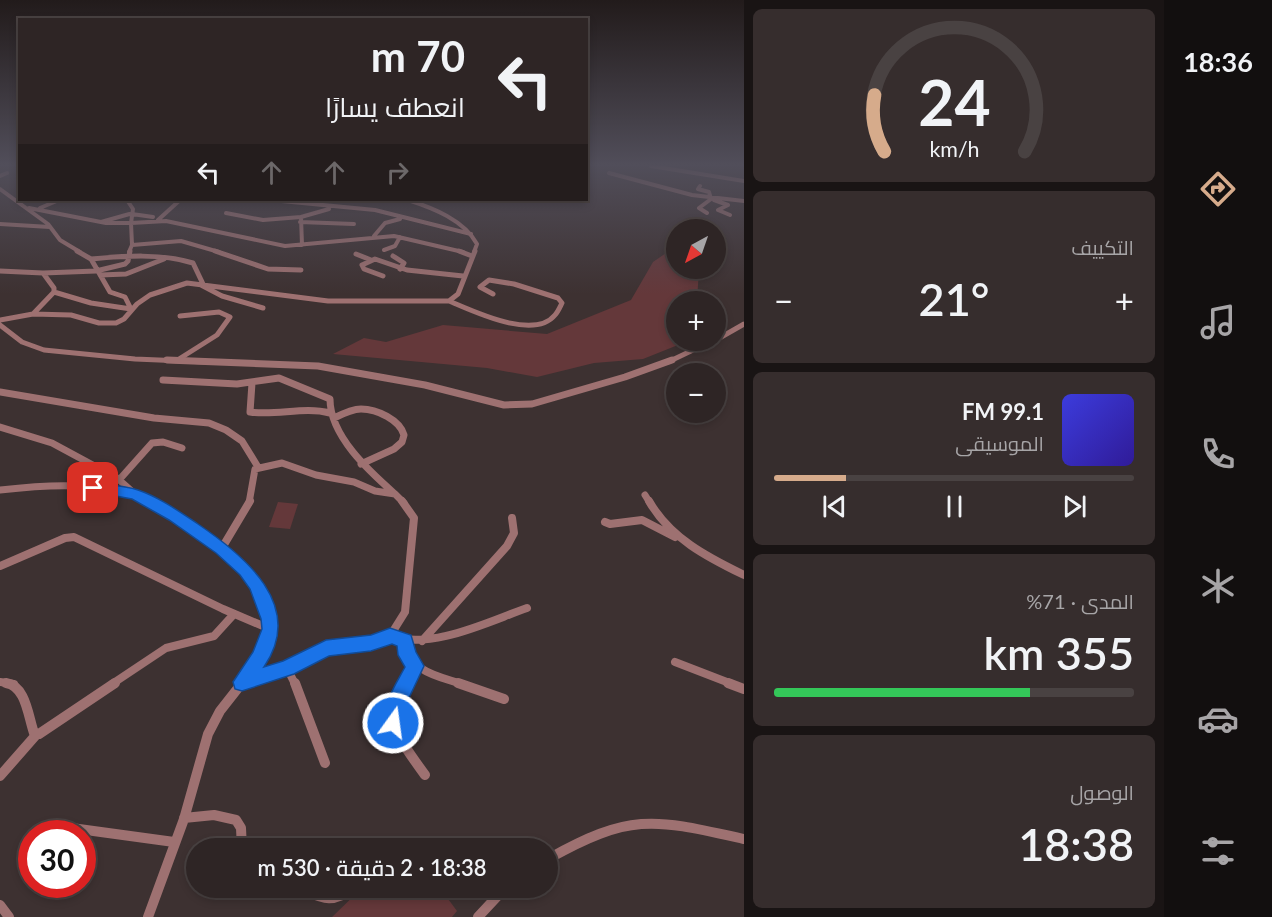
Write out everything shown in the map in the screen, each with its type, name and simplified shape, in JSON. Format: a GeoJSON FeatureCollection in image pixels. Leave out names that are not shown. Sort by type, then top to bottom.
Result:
{"type":"FeatureCollection","features":[{"type":"Feature","properties":{"kind":"street"},"geometry":{"type":"LineString","coordinates":[[32,209],[101,222],[131,223],[157,219],[169,209]]}},
{"type":"Feature","properties":{"kind":"street"},"geometry":{"type":"LineString","coordinates":[[32,209],[60,240],[91,260],[110,292],[125,297],[131,309]]}},
{"type":"Feature","properties":{"kind":"street"},"geometry":{"type":"LineString","coordinates":[[99,272],[125,264],[132,245],[133,209]]}},
{"type":"Feature","properties":{"kind":"street"},"geometry":{"type":"LineString","coordinates":[[300,220],[312,213],[327,209]]}},
{"type":"Feature","properties":{"kind":"street"},"geometry":{"type":"LineString","coordinates":[[359,209],[375,210],[382,214],[471,234]]}},
{"type":"Feature","properties":{"kind":"street"},"geometry":{"type":"LineString","coordinates":[[434,209],[471,234],[477,244],[458,294],[449,301]]}},
{"type":"Feature","properties":{"kind":"street"},"geometry":{"type":"LineString","coordinates":[[700,209],[707,213]]}},
{"type":"Feature","properties":{"kind":"street"},"geometry":{"type":"LineString","coordinates":[[720,209],[718,210],[730,215]]}},
{"type":"Feature","properties":{"kind":"street"},"geometry":{"type":"LineString","coordinates":[[151,211],[157,219]]}},
{"type":"Feature","properties":{"kind":"street"},"geometry":{"type":"LineString","coordinates":[[40,218],[60,213]]}},
{"type":"Feature","properties":{"kind":"street"},"geometry":{"type":"LineString","coordinates":[[226,213],[266,221],[300,220],[352,224],[352,217]]}},
{"type":"Feature","properties":{"kind":"street"},"geometry":{"type":"LineString","coordinates":[[312,213],[325,214]]}},
{"type":"Feature","properties":{"kind":"street"},"geometry":{"type":"LineString","coordinates":[[101,222],[132,214],[277,245],[304,245],[391,236],[461,251],[472,256]]}},
{"type":"Feature","properties":{"kind":"street"},"geometry":{"type":"LineString","coordinates":[[374,236],[382,230],[385,224],[386,218],[382,214]]}},
{"type":"Feature","properties":{"kind":"street"},"geometry":{"type":"LineString","coordinates":[[385,224],[404,219]]}},
{"type":"Feature","properties":{"kind":"street"},"geometry":{"type":"LineString","coordinates":[[294,249],[307,249],[304,245],[300,220]]}},
{"type":"Feature","properties":{"kind":"street"},"geometry":{"type":"LineString","coordinates":[[0,225],[50,227]]}},
{"type":"Feature","properties":{"kind":"street"},"geometry":{"type":"LineString","coordinates":[[184,225],[198,233]]}},
{"type":"Feature","properties":{"kind":"street"},"geometry":{"type":"LineString","coordinates":[[382,230],[391,236]]}},
{"type":"Feature","properties":{"kind":"street"},"geometry":{"type":"LineString","coordinates":[[384,250],[395,246],[400,237]]}},
{"type":"Feature","properties":{"kind":"street"},"geometry":{"type":"LineString","coordinates":[[132,245],[180,241],[206,247],[231,259],[264,270],[284,272],[301,270]]}},
{"type":"Feature","properties":{"kind":"street"},"geometry":{"type":"LineString","coordinates":[[356,254],[419,274],[463,276]]}},
{"type":"Feature","properties":{"kind":"street"},"geometry":{"type":"LineString","coordinates":[[393,256],[405,263],[402,269]]}},
{"type":"Feature","properties":{"kind":"street"},"geometry":{"type":"LineString","coordinates":[[91,260],[128,257],[178,259],[193,263],[201,284],[222,296],[262,308]]}},
{"type":"Feature","properties":{"kind":"street"},"geometry":{"type":"LineString","coordinates":[[0,271],[126,274],[164,259]]}},
{"type":"Feature","properties":{"kind":"street"},"geometry":{"type":"LineString","coordinates":[[402,269],[410,259]]}},
{"type":"Feature","properties":{"kind":"street"},"geometry":{"type":"LineString","coordinates":[[371,260],[362,265],[362,268],[383,276]]}},
{"type":"Feature","properties":{"kind":"street"},"geometry":{"type":"LineString","coordinates":[[377,273],[384,269]]}},
{"type":"Feature","properties":{"kind":"street"},"geometry":{"type":"LineString","coordinates":[[43,273],[54,288],[54,292]]}},
{"type":"Feature","properties":{"kind":"street"},"geometry":{"type":"LineString","coordinates":[[0,320],[33,314],[71,315],[113,324],[126,318],[131,309],[172,285],[201,284],[328,301],[449,301],[516,325],[529,326],[552,320],[562,303],[558,298],[514,284],[489,280],[480,287],[493,294]]}},
{"type":"Feature","properties":{"kind":"street"},"geometry":{"type":"LineString","coordinates":[[54,292],[91,303],[131,309]]}},
{"type":"Feature","properties":{"kind":"street"},"geometry":{"type":"LineString","coordinates":[[33,314],[54,292]]}},
{"type":"Feature","properties":{"kind":"street"},"geometry":{"type":"LineString","coordinates":[[177,360],[192,353],[224,329],[230,320],[230,317],[219,312],[180,316]]}},
{"type":"Feature","properties":{"kind":"street"},"geometry":{"type":"LineString","coordinates":[[726,334],[744,324]]}},
{"type":"Feature","properties":{"kind":"street"},"geometry":{"type":"LineString","coordinates":[[0,325],[22,342],[44,350],[177,360],[318,366],[425,385],[504,405],[518,406],[532,404],[653,368],[696,351]]}},
{"type":"Feature","properties":{"kind":"street"},"geometry":{"type":"LineString","coordinates":[[163,380],[217,385],[252,383],[281,378],[300,387],[324,393],[330,399],[332,415],[361,464],[395,494],[412,513],[413,538],[405,612],[390,636],[383,641],[326,648],[287,668],[242,682]]}},
{"type":"Feature","properties":{"kind":"street"},"geometry":{"type":"LineString","coordinates":[[252,383],[250,412],[281,414],[318,411],[332,415],[354,410],[373,411],[391,418],[404,433],[403,441],[397,447],[361,464]]}},
{"type":"Feature","properties":{"kind":"street"},"geometry":{"type":"LineString","coordinates":[[0,392],[28,399],[157,418],[209,423],[226,430],[242,442],[253,455],[258,467]]}},
{"type":"Feature","properties":{"kind":"street"},"geometry":{"type":"LineString","coordinates":[[0,427],[52,443],[117,478],[135,494],[174,516],[222,548],[245,570],[257,586],[270,619],[270,629],[260,657],[220,710],[212,725],[184,819],[148,917]]}},
{"type":"Feature","properties":{"kind":"street"},"geometry":{"type":"LineString","coordinates":[[98,489],[117,478],[152,443],[164,442],[182,448]]}},
{"type":"Feature","properties":{"kind":"street"},"geometry":{"type":"LineString","coordinates":[[222,548],[249,505],[255,470],[258,467],[274,463],[287,464],[322,477],[354,482],[375,491],[395,494]]}},
{"type":"Feature","properties":{"kind":"street"},"geometry":{"type":"LineString","coordinates":[[0,490],[53,484],[135,494]]}},
{"type":"Feature","properties":{"kind":"street"},"geometry":{"type":"LineString","coordinates":[[645,495],[660,519],[685,542],[703,555],[744,575]]}},
{"type":"Feature","properties":{"kind":"street"},"geometry":{"type":"LineString","coordinates":[[422,640],[507,546],[514,533],[512,518]]}},
{"type":"Feature","properties":{"kind":"street"},"geometry":{"type":"LineString","coordinates":[[605,522],[610,524],[642,520],[685,542]]}},
{"type":"Feature","properties":{"kind":"street"},"geometry":{"type":"LineString","coordinates":[[0,566],[65,538],[74,537],[270,629]]}},
{"type":"Feature","properties":{"kind":"street"},"geometry":{"type":"LineString","coordinates":[[390,636],[405,641],[454,634],[491,618],[527,608]]}},
{"type":"Feature","properties":{"kind":"street"},"geometry":{"type":"LineString","coordinates":[[0,776],[36,735],[166,648],[187,640],[214,636],[234,614]]}},
{"type":"Feature","properties":{"kind":"street"},"geometry":{"type":"LineString","coordinates":[[405,641],[408,655],[415,666],[429,674],[504,699]]}},
{"type":"Feature","properties":{"kind":"street"},"geometry":{"type":"LineString","coordinates":[[675,662],[744,689]]}},
{"type":"Feature","properties":{"kind":"street"},"geometry":{"type":"LineString","coordinates":[[415,666],[398,698],[393,723],[408,752],[425,775]]}},
{"type":"Feature","properties":{"kind":"street"},"geometry":{"type":"LineString","coordinates":[[287,668],[301,695],[325,763]]}},
{"type":"Feature","properties":{"kind":"street"},"geometry":{"type":"LineString","coordinates":[[0,682],[14,684],[20,689],[36,735]]}},
{"type":"Feature","properties":{"kind":"street"},"geometry":{"type":"LineString","coordinates":[[184,819],[219,815],[234,819],[241,828],[241,838]]}},
{"type":"Feature","properties":{"kind":"street"},"geometry":{"type":"LineString","coordinates":[[558,854],[608,830],[640,822],[663,822],[744,839]]}},
{"type":"Feature","properties":{"kind":"street"},"geometry":{"type":"LineString","coordinates":[[96,831],[174,842]]}},
{"type":"Feature","properties":{"kind":"street"},"geometry":{"type":"LineString","coordinates":[[323,898],[331,901],[340,898]]}},
{"type":"Feature","properties":{"kind":"street"},"geometry":{"type":"LineString","coordinates":[[478,917],[496,898]]}},
{"type":"Feature","properties":{"kind":"street"},"geometry":{"type":"LineString","coordinates":[[0,905],[9,917]]}},
{"type":"Feature","properties":{"kind":"shaded area"},"geometry":{"type":"Polygon","coordinates":[[[666,253],[666,279],[698,279],[698,291],[666,291],[666,350],[643,359],[594,363],[537,377],[487,368],[333,354],[364,338],[386,342],[443,325],[547,334],[631,300],[653,262],[666,253]]]}},
{"type":"Feature","properties":{"kind":"shaded area"},"geometry":{"type":"Polygon","coordinates":[[[278,502],[298,504],[290,529],[269,527],[278,502]]]}},
{"type":"Feature","properties":{"kind":"shaded area"},"geometry":{"type":"Polygon","coordinates":[[[352,898],[447,898],[457,911],[452,917],[332,917],[352,898]]]}},
{"type":"Feature","properties":{"kind":"route"},"geometry":{"type":"LineString","coordinates":[[93,488],[135,494],[174,516],[222,548],[245,570],[257,586],[270,619],[270,629],[260,657],[250,674],[242,682],[287,668],[326,648],[383,641],[390,636],[405,641],[408,655],[415,666],[398,698],[393,723]]}}]}
